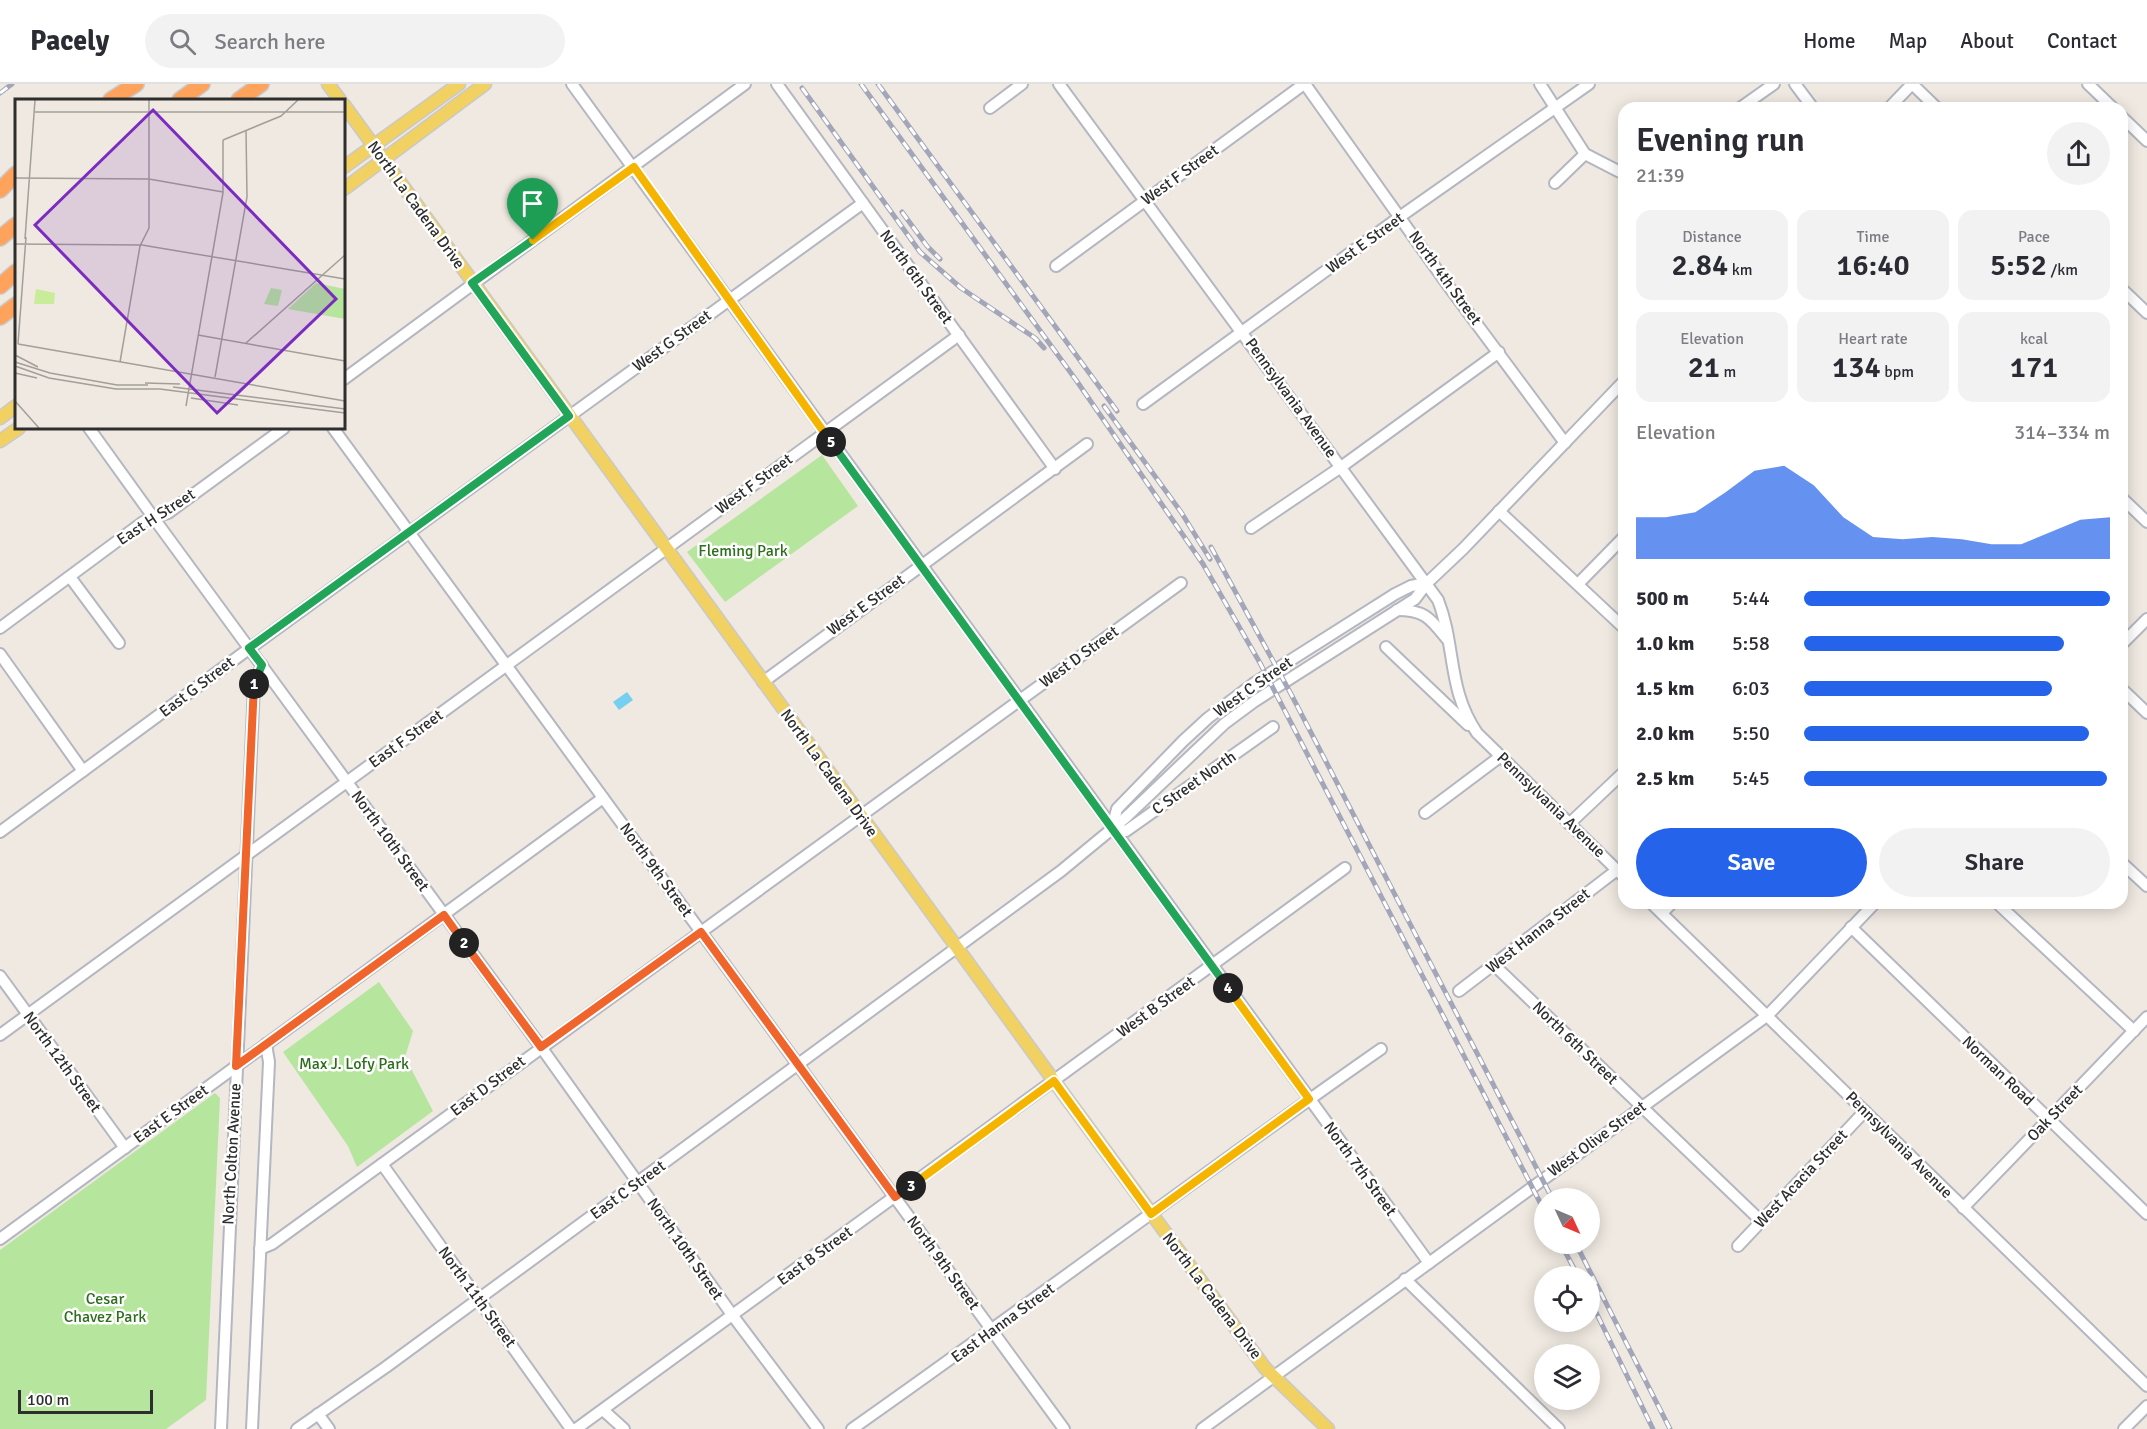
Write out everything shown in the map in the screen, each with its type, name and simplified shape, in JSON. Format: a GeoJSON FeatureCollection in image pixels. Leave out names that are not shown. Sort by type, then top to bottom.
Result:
{"type":"FeatureCollection","features":[{"type":"Feature","properties":{"kind":"highway"},"geometry":{"type":"LineString","coordinates":[[112,99],[135,84]]}},
{"type":"Feature","properties":{"kind":"highway"},"geometry":{"type":"LineString","coordinates":[[181,99],[202,84]]}},
{"type":"Feature","properties":{"kind":"highway"},"geometry":{"type":"LineString","coordinates":[[240,99],[261,84]]}},
{"type":"Feature","properties":{"kind":"highway"},"geometry":{"type":"LineString","coordinates":[[0,190],[15,175]]}},
{"type":"Feature","properties":{"kind":"highway"},"geometry":{"type":"LineString","coordinates":[[0,238],[15,226]]}},
{"type":"Feature","properties":{"kind":"highway"},"geometry":{"type":"LineString","coordinates":[[0,285],[15,273]]}},
{"type":"Feature","properties":{"kind":"highway"},"geometry":{"type":"LineString","coordinates":[[0,317],[15,306]]}},
{"type":"Feature","properties":{"kind":"main road"},"geometry":{"type":"LineString","coordinates":[[328,84],[339,99]]}},
{"type":"Feature","properties":{"kind":"main road"},"geometry":{"type":"LineString","coordinates":[[345,166],[459,84]]}},
{"type":"Feature","properties":{"kind":"main road"},"geometry":{"type":"LineString","coordinates":[[345,188],[485,84]]}},
{"type":"Feature","properties":{"kind":"main road","name":"North La Cadena Drive"},"geometry":{"type":"LineString","coordinates":[[345,106],[1151,1214],[1274,1377],[1328,1429]]}},
{"type":"Feature","properties":{"kind":"main road"},"geometry":{"type":"LineString","coordinates":[[0,418],[15,407]]}},
{"type":"Feature","properties":{"kind":"main road"},"geometry":{"type":"LineString","coordinates":[[0,441],[18,429]]}},
{"type":"Feature","properties":{"kind":"street","name":"North 7th Street"},"geometry":{"type":"LineString","coordinates":[[572,84],[1429,1263]]}},
{"type":"Feature","properties":{"kind":"street"},"geometry":{"type":"LineString","coordinates":[[345,378],[746,84]]}},
{"type":"Feature","properties":{"kind":"street","name":"North 6th Street"},"geometry":{"type":"LineString","coordinates":[[777,84],[1055,469]]}},
{"type":"Feature","properties":{"kind":"street"},"geometry":{"type":"LineString","coordinates":[[990,108],[1022,84]]}},
{"type":"Feature","properties":{"kind":"street","name":"Pennsylvania Avenue"},"geometry":{"type":"LineString","coordinates":[[1059,84],[1438,600],[1443,613],[1456,687],[1463,709],[1477,733]]}},
{"type":"Feature","properties":{"kind":"street","name":"West F Street"},"geometry":{"type":"LineString","coordinates":[[1056,266],[1304,84]]}},
{"type":"Feature","properties":{"kind":"street","name":"North 4th Street"},"geometry":{"type":"LineString","coordinates":[[1304,84],[1401,216],[1447,284],[1565,443]]}},
{"type":"Feature","properties":{"kind":"street"},"geometry":{"type":"LineString","coordinates":[[1540,84],[1585,154],[1618,171]]}},
{"type":"Feature","properties":{"kind":"street","name":"West E Street"},"geometry":{"type":"LineString","coordinates":[[1143,404],[1401,216],[1588,84]]}},
{"type":"Feature","properties":{"kind":"street"},"geometry":{"type":"LineString","coordinates":[[1748,102],[1774,84]]}},
{"type":"Feature","properties":{"kind":"street"},"geometry":{"type":"LineString","coordinates":[[1795,84],[1808,102]]}},
{"type":"Feature","properties":{"kind":"street"},"geometry":{"type":"LineString","coordinates":[[1895,102],[1912,84],[1931,102]]}},
{"type":"Feature","properties":{"kind":"street"},"geometry":{"type":"LineString","coordinates":[[2088,84],[2107,102]]}},
{"type":"Feature","properties":{"kind":"street"},"geometry":{"type":"LineString","coordinates":[[2128,123],[2147,141]]}},
{"type":"Feature","properties":{"kind":"street"},"geometry":{"type":"LineString","coordinates":[[1555,183],[1585,154]]}},
{"type":"Feature","properties":{"kind":"street","name":"West G Street"},"geometry":{"type":"LineString","coordinates":[[569,416],[863,203]]}},
{"type":"Feature","properties":{"kind":"street"},"geometry":{"type":"LineString","coordinates":[[2128,295],[2147,313]]}},
{"type":"Feature","properties":{"kind":"street","name":"West F Street"},"geometry":{"type":"LineString","coordinates":[[666,549],[959,335]]}},
{"type":"Feature","properties":{"kind":"street"},"geometry":{"type":"LineString","coordinates":[[1251,528],[1341,467],[1499,352]]}},
{"type":"Feature","properties":{"kind":"street","name":"West C Street"},"geometry":{"type":"LineString","coordinates":[[957,948],[1061,871],[1132,813],[1224,724],[1415,598],[1426,583],[1457,555],[1618,387]]}},
{"type":"Feature","properties":{"kind":"street","name":"East G Street"},"geometry":{"type":"LineString","coordinates":[[0,832],[569,416]]}},
{"type":"Feature","properties":{"kind":"street","name":"North 10th Street"},"geometry":{"type":"LineString","coordinates":[[90,429],[541,1047],[732,1316],[818,1429]]}},
{"type":"Feature","properties":{"kind":"street","name":"East H Street"},"geometry":{"type":"LineString","coordinates":[[0,628],[144,522],[168,513],[283,429]]}},
{"type":"Feature","properties":{"kind":"street","name":"North 9th Street"},"geometry":{"type":"LineString","coordinates":[[334,429],[1064,1429]]}},
{"type":"Feature","properties":{"kind":"street","name":"West E Street"},"geometry":{"type":"LineString","coordinates":[[763,682],[1087,444]]}},
{"type":"Feature","properties":{"kind":"street"},"geometry":{"type":"LineString","coordinates":[[2128,504],[2147,522]]}},
{"type":"Feature","properties":{"kind":"street"},"geometry":{"type":"LineString","coordinates":[[1499,511],[1618,622]]}},
{"type":"Feature","properties":{"kind":"street"},"geometry":{"type":"LineString","coordinates":[[1578,584],[1618,543]]}},
{"type":"Feature","properties":{"kind":"street","name":"East F Street"},"geometry":{"type":"LineString","coordinates":[[0,1035],[666,549]]}},
{"type":"Feature","properties":{"kind":"street"},"geometry":{"type":"LineString","coordinates":[[70,577],[119,643]]}},
{"type":"Feature","properties":{"kind":"street","name":"West D Street"},"geometry":{"type":"LineString","coordinates":[[860,815],[1181,583]]}},
{"type":"Feature","properties":{"kind":"street","name":"West C Street"},"geometry":{"type":"LineString","coordinates":[[1112,828],[1117,809],[1126,799],[1183,741],[1236,697],[1395,594],[1411,586],[1426,583]]}},
{"type":"Feature","properties":{"kind":"street"},"geometry":{"type":"LineString","coordinates":[[1397,610],[1415,610],[1427,616],[1448,639]]}},
{"type":"Feature","properties":{"kind":"street"},"geometry":{"type":"LineString","coordinates":[[2128,638],[2147,619]]}},
{"type":"Feature","properties":{"kind":"street","name":"Pennsylvania Avenue"},"geometry":{"type":"LineString","coordinates":[[1386,647],[1618,870]]}},
{"type":"Feature","properties":{"kind":"street"},"geometry":{"type":"LineString","coordinates":[[0,654],[83,771]]}},
{"type":"Feature","properties":{"kind":"street","name":"North Colton Avenue"},"geometry":{"type":"LineString","coordinates":[[221,1429],[254,685],[262,665]]}},
{"type":"Feature","properties":{"kind":"street"},"geometry":{"type":"LineString","coordinates":[[2128,695],[2147,712]]}},
{"type":"Feature","properties":{"kind":"street","name":"C Street North"},"geometry":{"type":"LineString","coordinates":[[1112,828],[1126,831],[1273,727]]}},
{"type":"Feature","properties":{"kind":"street"},"geometry":{"type":"LineString","coordinates":[[1425,813],[1501,756]]}},
{"type":"Feature","properties":{"kind":"street"},"geometry":{"type":"LineString","coordinates":[[1569,824],[1618,778]]}},
{"type":"Feature","properties":{"kind":"street","name":"East E Street"},"geometry":{"type":"LineString","coordinates":[[0,1239],[603,798]]}},
{"type":"Feature","properties":{"kind":"street","name":"East D Street"},"geometry":{"type":"LineString","coordinates":[[260,1249],[272,1244],[860,815]]}},
{"type":"Feature","properties":{"kind":"street","name":"West B Street"},"geometry":{"type":"LineString","coordinates":[[1054,1081],[1345,868]]}},
{"type":"Feature","properties":{"kind":"street"},"geometry":{"type":"LineString","coordinates":[[2128,868],[2147,886]]}},
{"type":"Feature","properties":{"kind":"street","name":"West Hanna Street"},"geometry":{"type":"LineString","coordinates":[[1459,991],[1618,875]]}},
{"type":"Feature","properties":{"kind":"street","name":"Pennsylvania Avenue"},"geometry":{"type":"LineString","coordinates":[[1658,909],[2147,1386]]}},
{"type":"Feature","properties":{"kind":"street"},"geometry":{"type":"LineString","coordinates":[[1662,913],[1666,909]]}},
{"type":"Feature","properties":{"kind":"street","name":"West Olive Street"},"geometry":{"type":"LineString","coordinates":[[1202,1429],[1768,1015],[1869,909]]}},
{"type":"Feature","properties":{"kind":"street"},"geometry":{"type":"LineString","coordinates":[[2003,909],[2134,1031]]}},
{"type":"Feature","properties":{"kind":"street","name":"Norman Road"},"geometry":{"type":"LineString","coordinates":[[1851,927],[2147,1214]]}},
{"type":"Feature","properties":{"kind":"street","name":"East C Street"},"geometry":{"type":"LineString","coordinates":[[297,1429],[386,1367],[957,948]]}},
{"type":"Feature","properties":{"kind":"street","name":"North 6th Street"},"geometry":{"type":"LineString","coordinates":[[1494,965],[1761,1221]]}},
{"type":"Feature","properties":{"kind":"street","name":"North 12th Street"},"geometry":{"type":"LineString","coordinates":[[0,976],[125,1148]]}},
{"type":"Feature","properties":{"kind":"street","name":"Oak Street"},"geometry":{"type":"LineString","coordinates":[[1964,1208],[2147,1017]]}},
{"type":"Feature","properties":{"kind":"street","name":"North Colton Avenue"},"geometry":{"type":"LineString","coordinates":[[252,1429],[269,1062],[266,1044]]}},
{"type":"Feature","properties":{"kind":"street"},"geometry":{"type":"LineString","coordinates":[[1151,1214],[1381,1049]]}},
{"type":"Feature","properties":{"kind":"street","name":"East B Street"},"geometry":{"type":"LineString","coordinates":[[573,1429],[603,1410],[1054,1081]]}},
{"type":"Feature","properties":{"kind":"street","name":"West Acacia Street"},"geometry":{"type":"LineString","coordinates":[[1738,1246],[1865,1111]]}},
{"type":"Feature","properties":{"kind":"street","name":"North 11th Street"},"geometry":{"type":"LineString","coordinates":[[382,1164],[573,1429]]}},
{"type":"Feature","properties":{"kind":"street","name":"East Hanna Street"},"geometry":{"type":"LineString","coordinates":[[852,1429],[992,1331],[1151,1214]]}},
{"type":"Feature","properties":{"kind":"street"},"geometry":{"type":"LineString","coordinates":[[1406,1280],[1559,1429]]}},
{"type":"Feature","properties":{"kind":"street"},"geometry":{"type":"LineString","coordinates":[[2124,1429],[2147,1406]]}},
{"type":"Feature","properties":{"kind":"street"},"geometry":{"type":"LineString","coordinates":[[603,1410],[624,1429]]}},
{"type":"Feature","properties":{"kind":"street"},"geometry":{"type":"LineString","coordinates":[[318,1414],[329,1429]]}},
{"type":"Feature","properties":{"kind":"green space","name":"Fleming Park"},"geometry":{"type":"Polygon","coordinates":[[[822,455],[858,506],[725,602],[687,552],[822,455]]]}},
{"type":"Feature","properties":{"kind":"green space","name":"Max J. Lofy Park"},"geometry":{"type":"Polygon","coordinates":[[[379,982],[413,1031],[405,1057],[433,1111],[357,1167],[348,1146],[283,1052],[379,982]]]}},
{"type":"Feature","properties":{"kind":"green space","name":"Cesar Chavez Park"},"geometry":{"type":"Polygon","coordinates":[[[215,1093],[220,1098],[206,1400],[166,1429],[0,1429],[0,1250],[215,1093]]]}},
{"type":"Feature","properties":{"kind":"water"},"geometry":{"type":"Polygon","coordinates":[[[627,692],[633,700],[619,710],[613,702],[627,692]]]}},
{"type":"Feature","properties":{"kind":"railway"},"geometry":{"type":"LineString","coordinates":[[0,93],[12,84]]}},
{"type":"Feature","properties":{"kind":"railway"},"geometry":{"type":"LineString","coordinates":[[861,84],[1076,380],[1203,564],[1260,663],[1534,1191]]}},
{"type":"Feature","properties":{"kind":"railway"},"geometry":{"type":"LineString","coordinates":[[878,84],[1117,411]]}},
{"type":"Feature","properties":{"kind":"railway"},"geometry":{"type":"LineString","coordinates":[[802,88],[920,252],[961,288],[1035,338],[1044,348]]}},
{"type":"Feature","properties":{"kind":"railway"},"geometry":{"type":"LineString","coordinates":[[902,212],[927,246],[940,259]]}},
{"type":"Feature","properties":{"kind":"railway"},"geometry":{"type":"LineString","coordinates":[[1104,406],[1181,512],[1210,559]]}},
{"type":"Feature","properties":{"kind":"railway"},"geometry":{"type":"LineString","coordinates":[[1211,547],[1291,694],[1547,1188]]}},
{"type":"Feature","properties":{"kind":"railway"},"geometry":{"type":"LineString","coordinates":[[1566,1254],[1573,1266]]}},
{"type":"Feature","properties":{"kind":"railway"},"geometry":{"type":"LineString","coordinates":[[1581,1254],[1670,1429]]}},
{"type":"Feature","properties":{"kind":"railway"},"geometry":{"type":"LineString","coordinates":[[1600,1320],[1653,1429]]}},
{"type":"Feature","properties":{"kind":"route"},"geometry":{"type":"LineString","coordinates":[[634,167],[1309,1099],[1151,1214],[1054,1081],[895,1197],[701,932],[541,1047],[444,915],[236,1066],[254,685],[262,665],[249,648],[411,533],[569,416],[472,283],[533,240],[634,167]]}}]}
